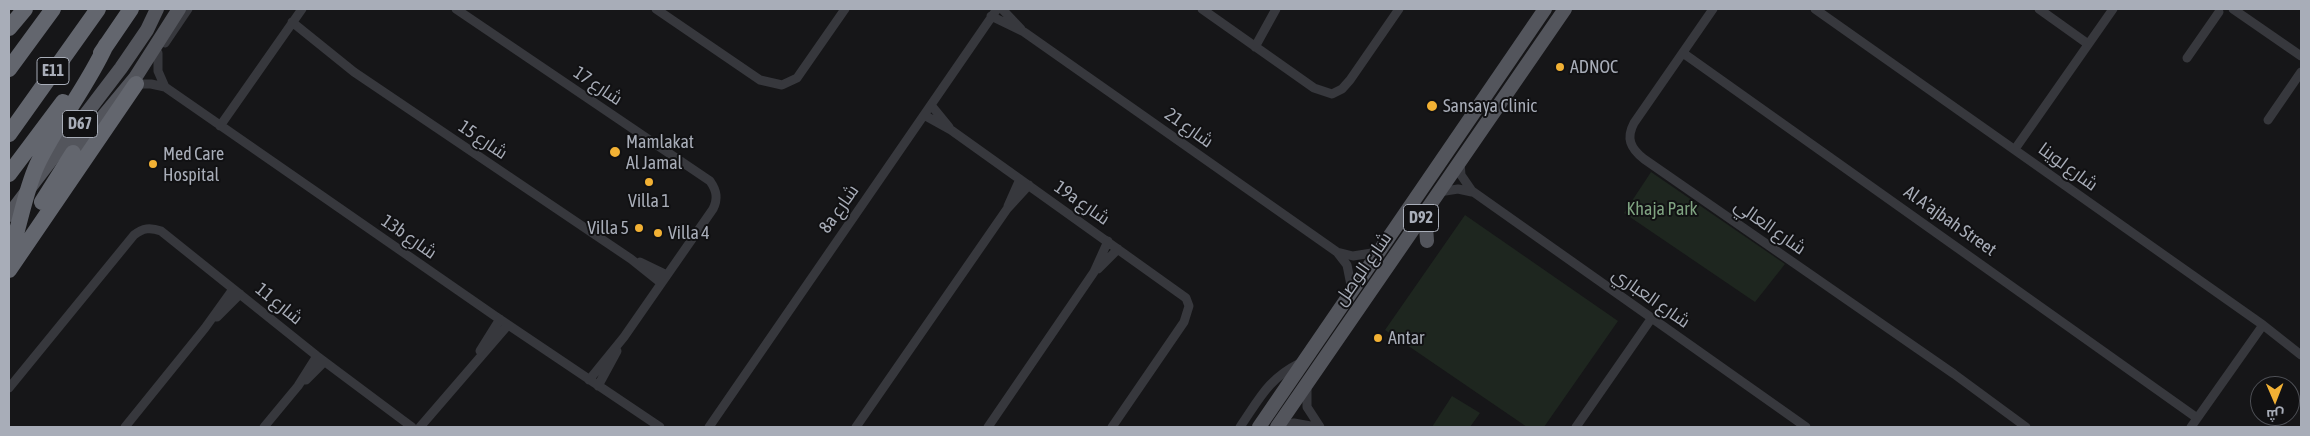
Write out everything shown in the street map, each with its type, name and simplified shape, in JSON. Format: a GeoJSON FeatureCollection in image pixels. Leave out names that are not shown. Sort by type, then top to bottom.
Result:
{"type":"FeatureCollection","features":[{"type":"Feature","properties":{"kind":"highway"},"geometry":{"type":"LineString","coordinates":[[9,28],[25,9]]}},
{"type":"Feature","properties":{"kind":"highway","name":"E11"},"geometry":{"type":"LineString","coordinates":[[9,69],[54,9]]}},
{"type":"Feature","properties":{"kind":"highway","name":"E11"},"geometry":{"type":"LineString","coordinates":[[9,134],[98,9]]}},
{"type":"Feature","properties":{"kind":"highway"},"geometry":{"type":"LineString","coordinates":[[9,174],[131,9]]}},
{"type":"Feature","properties":{"kind":"highway"},"geometry":{"type":"LineString","coordinates":[[9,256],[24,199],[37,165],[90,79],[106,45]]}},
{"type":"Feature","properties":{"kind":"highway"},"geometry":{"type":"LineString","coordinates":[[9,270],[136,84]]}},
{"type":"Feature","properties":{"kind":"highway"},"geometry":{"type":"LineString","coordinates":[[9,249],[73,153]]}},
{"type":"Feature","properties":{"kind":"main road","name":"D67"},"geometry":{"type":"LineString","coordinates":[[9,215],[63,146],[147,30],[157,9]]}},
{"type":"Feature","properties":{"kind":"main road","name":"D67"},"geometry":{"type":"LineString","coordinates":[[9,230],[135,78],[179,9]]}},
{"type":"Feature","properties":{"kind":"main road","name":"شارع الوصل"},"geometry":{"type":"LineString","coordinates":[[1259,427],[1545,9]]}},
{"type":"Feature","properties":{"kind":"main road","name":"شارع الوصل"},"geometry":{"type":"LineString","coordinates":[[1277,427],[1565,9]]}},
{"type":"Feature","properties":{"kind":"main road"},"geometry":{"type":"LineString","coordinates":[[1425,213],[1427,241]]}},
{"type":"Feature","properties":{"kind":"street"},"geometry":{"type":"LineString","coordinates":[[136,84],[188,9]]}},
{"type":"Feature","properties":{"kind":"street"},"geometry":{"type":"LineString","coordinates":[[220,126],[302,9]]}},
{"type":"Feature","properties":{"kind":"street","name":"شارع 17"},"geometry":{"type":"LineString","coordinates":[[456,9],[710,181],[716,194],[713,209],[664,279]]}},
{"type":"Feature","properties":{"kind":"street"},"geometry":{"type":"LineString","coordinates":[[656,9],[760,80],[782,85],[797,78],[845,9]]}},
{"type":"Feature","properties":{"kind":"street","name":"شارع 21"},"geometry":{"type":"LineString","coordinates":[[1002,9],[1022,32]]}},
{"type":"Feature","properties":{"kind":"street"},"geometry":{"type":"LineString","coordinates":[[1202,9],[1314,88],[1332,94],[1342,89],[1350,80],[1399,9]]}},
{"type":"Feature","properties":{"kind":"street","name":"شارع العالي"},"geometry":{"type":"LineString","coordinates":[[1713,9],[1630,130],[1628,137],[1631,146],[1637,153],[1954,374],[2026,427]]}},
{"type":"Feature","properties":{"kind":"street","name":"شارع لوينا"},"geometry":{"type":"LineString","coordinates":[[1815,9],[2263,325],[2301,355]]}},
{"type":"Feature","properties":{"kind":"street"},"geometry":{"type":"LineString","coordinates":[[2039,9],[2088,44]]}},
{"type":"Feature","properties":{"kind":"street"},"geometry":{"type":"LineString","coordinates":[[2015,150],[2112,9]]}},
{"type":"Feature","properties":{"kind":"street"},"geometry":{"type":"LineString","coordinates":[[2187,58],[2218,10],[2226,14],[2233,9],[2301,56]]}},
{"type":"Feature","properties":{"kind":"street","name":"شارع 21"},"geometry":{"type":"LineString","coordinates":[[994,13],[1337,252],[1347,265],[1352,290]]}},
{"type":"Feature","properties":{"kind":"street","name":"8a شارع"},"geometry":{"type":"LineString","coordinates":[[708,427],[994,13]]}},
{"type":"Feature","properties":{"kind":"street","name":"شارع 15"},"geometry":{"type":"LineString","coordinates":[[290,25],[320,44],[354,72],[631,259],[664,279]]}},
{"type":"Feature","properties":{"kind":"street"},"geometry":{"type":"LineString","coordinates":[[158,53],[158,71],[165,87]]}},
{"type":"Feature","properties":{"kind":"street","name":"Al A’ajbah Street"},"geometry":{"type":"LineString","coordinates":[[1683,53],[2197,418]]}},
{"type":"Feature","properties":{"kind":"street"},"geometry":{"type":"LineString","coordinates":[[2268,120],[2301,72]]}},
{"type":"Feature","properties":{"kind":"street","name":"13b شارع"},"geometry":{"type":"LineString","coordinates":[[136,84],[151,84],[165,87],[508,325],[660,427]]}},
{"type":"Feature","properties":{"kind":"street","name":"19a شارع"},"geometry":{"type":"LineString","coordinates":[[931,105],[951,130]]}},
{"type":"Feature","properties":{"kind":"street","name":"19a شارع"},"geometry":{"type":"LineString","coordinates":[[924,115],[951,130],[1186,298],[1189,306],[1184,322],[1112,427]]}},
{"type":"Feature","properties":{"kind":"street","name":"شارع العباري"},"geometry":{"type":"LineString","coordinates":[[1460,162],[1464,181],[1477,195],[1806,427]]}},
{"type":"Feature","properties":{"kind":"street"},"geometry":{"type":"LineString","coordinates":[[1007,209],[1020,179]]}},
{"type":"Feature","properties":{"kind":"street"},"geometry":{"type":"LineString","coordinates":[[856,427],[1007,209],[1029,185]]}},
{"type":"Feature","properties":{"kind":"street","name":"شارع العباري"},"geometry":{"type":"LineString","coordinates":[[1439,192],[1458,189],[1477,195]]}},
{"type":"Feature","properties":{"kind":"street","name":"شارع 11"},"geometry":{"type":"LineString","coordinates":[[9,388],[134,235],[146,228],[161,231],[320,359],[412,427]]}},
{"type":"Feature","properties":{"kind":"street"},"geometry":{"type":"LineString","coordinates":[[988,427],[1094,272],[1108,241]]}},
{"type":"Feature","properties":{"kind":"street"},"geometry":{"type":"LineString","coordinates":[[1094,272],[1118,248]]}},
{"type":"Feature","properties":{"kind":"street","name":"شارع 21"},"geometry":{"type":"LineString","coordinates":[[1337,252],[1353,256],[1378,252]]}},
{"type":"Feature","properties":{"kind":"street"},"geometry":{"type":"LineString","coordinates":[[589,380],[624,337],[664,279]]}},
{"type":"Feature","properties":{"kind":"street"},"geometry":{"type":"LineString","coordinates":[[124,427],[236,291]]}},
{"type":"Feature","properties":{"kind":"street"},"geometry":{"type":"LineString","coordinates":[[475,363],[500,319]]}},
{"type":"Feature","properties":{"kind":"street"},"geometry":{"type":"LineString","coordinates":[[1576,427],[1651,319]]}},
{"type":"Feature","properties":{"kind":"street"},"geometry":{"type":"LineString","coordinates":[[420,427],[508,325]]}},
{"type":"Feature","properties":{"kind":"street"},"geometry":{"type":"LineString","coordinates":[[2191,427],[2263,325]]}},
{"type":"Feature","properties":{"kind":"street"},"geometry":{"type":"LineString","coordinates":[[598,386],[624,337]]}},
{"type":"Feature","properties":{"kind":"street"},"geometry":{"type":"LineString","coordinates":[[264,427],[320,359]]}},
{"type":"Feature","properties":{"kind":"street"},"geometry":{"type":"LineString","coordinates":[[1240,427],[1273,380],[1284,371],[1305,360]]}},
{"type":"Feature","properties":{"kind":"street"},"geometry":{"type":"LineString","coordinates":[[1307,385],[1307,407],[1320,427]]}},
{"type":"Feature","properties":{"kind":"street","name":"شارع 11"},"geometry":{"type":"LineString","coordinates":[[377,401],[403,427]]}},
{"type":"Feature","properties":{"kind":"street"},"geometry":{"type":"LineString","coordinates":[[1277,427],[1294,423],[1316,427]]}},
{"type":"Feature","properties":{"kind":"green space","name":"Khaja Park"},"geometry":{"type":"Polygon","coordinates":[[[1651,172],[1785,264],[1755,302],[1624,213],[1651,172]]]}},
{"type":"Feature","properties":{"kind":"green space"},"geometry":{"type":"Polygon","coordinates":[[[1465,215],[1618,321],[1544,427],[1527,427],[1385,330],[1465,215]]]}},
{"type":"Feature","properties":{"kind":"green space"},"geometry":{"type":"Polygon","coordinates":[[[1452,396],[1480,413],[1470,427],[1432,427],[1452,396]]]}},
{"type":"Feature","properties":{"kind":"place","name":"ADNOC"},"geometry":{"type":"Point","coordinates":[1560,67]}},
{"type":"Feature","properties":{"kind":"place","name":"Sansaya Clinic"},"geometry":{"type":"Point","coordinates":[1432,106]}},
{"type":"Feature","properties":{"kind":"place","name":"Mamlakat Al Jamal"},"geometry":{"type":"Point","coordinates":[615,152]}},
{"type":"Feature","properties":{"kind":"place","name":"Med Care Hospital"},"geometry":{"type":"Point","coordinates":[153,164]}},
{"type":"Feature","properties":{"kind":"place","name":"Villa 1"},"geometry":{"type":"Point","coordinates":[649,182]}},
{"type":"Feature","properties":{"kind":"place","name":"Villa 5"},"geometry":{"type":"Point","coordinates":[639,228]}},
{"type":"Feature","properties":{"kind":"place","name":"Villa 4"},"geometry":{"type":"Point","coordinates":[658,233]}},
{"type":"Feature","properties":{"kind":"place","name":"Antar"},"geometry":{"type":"Point","coordinates":[1378,338]}}]}
